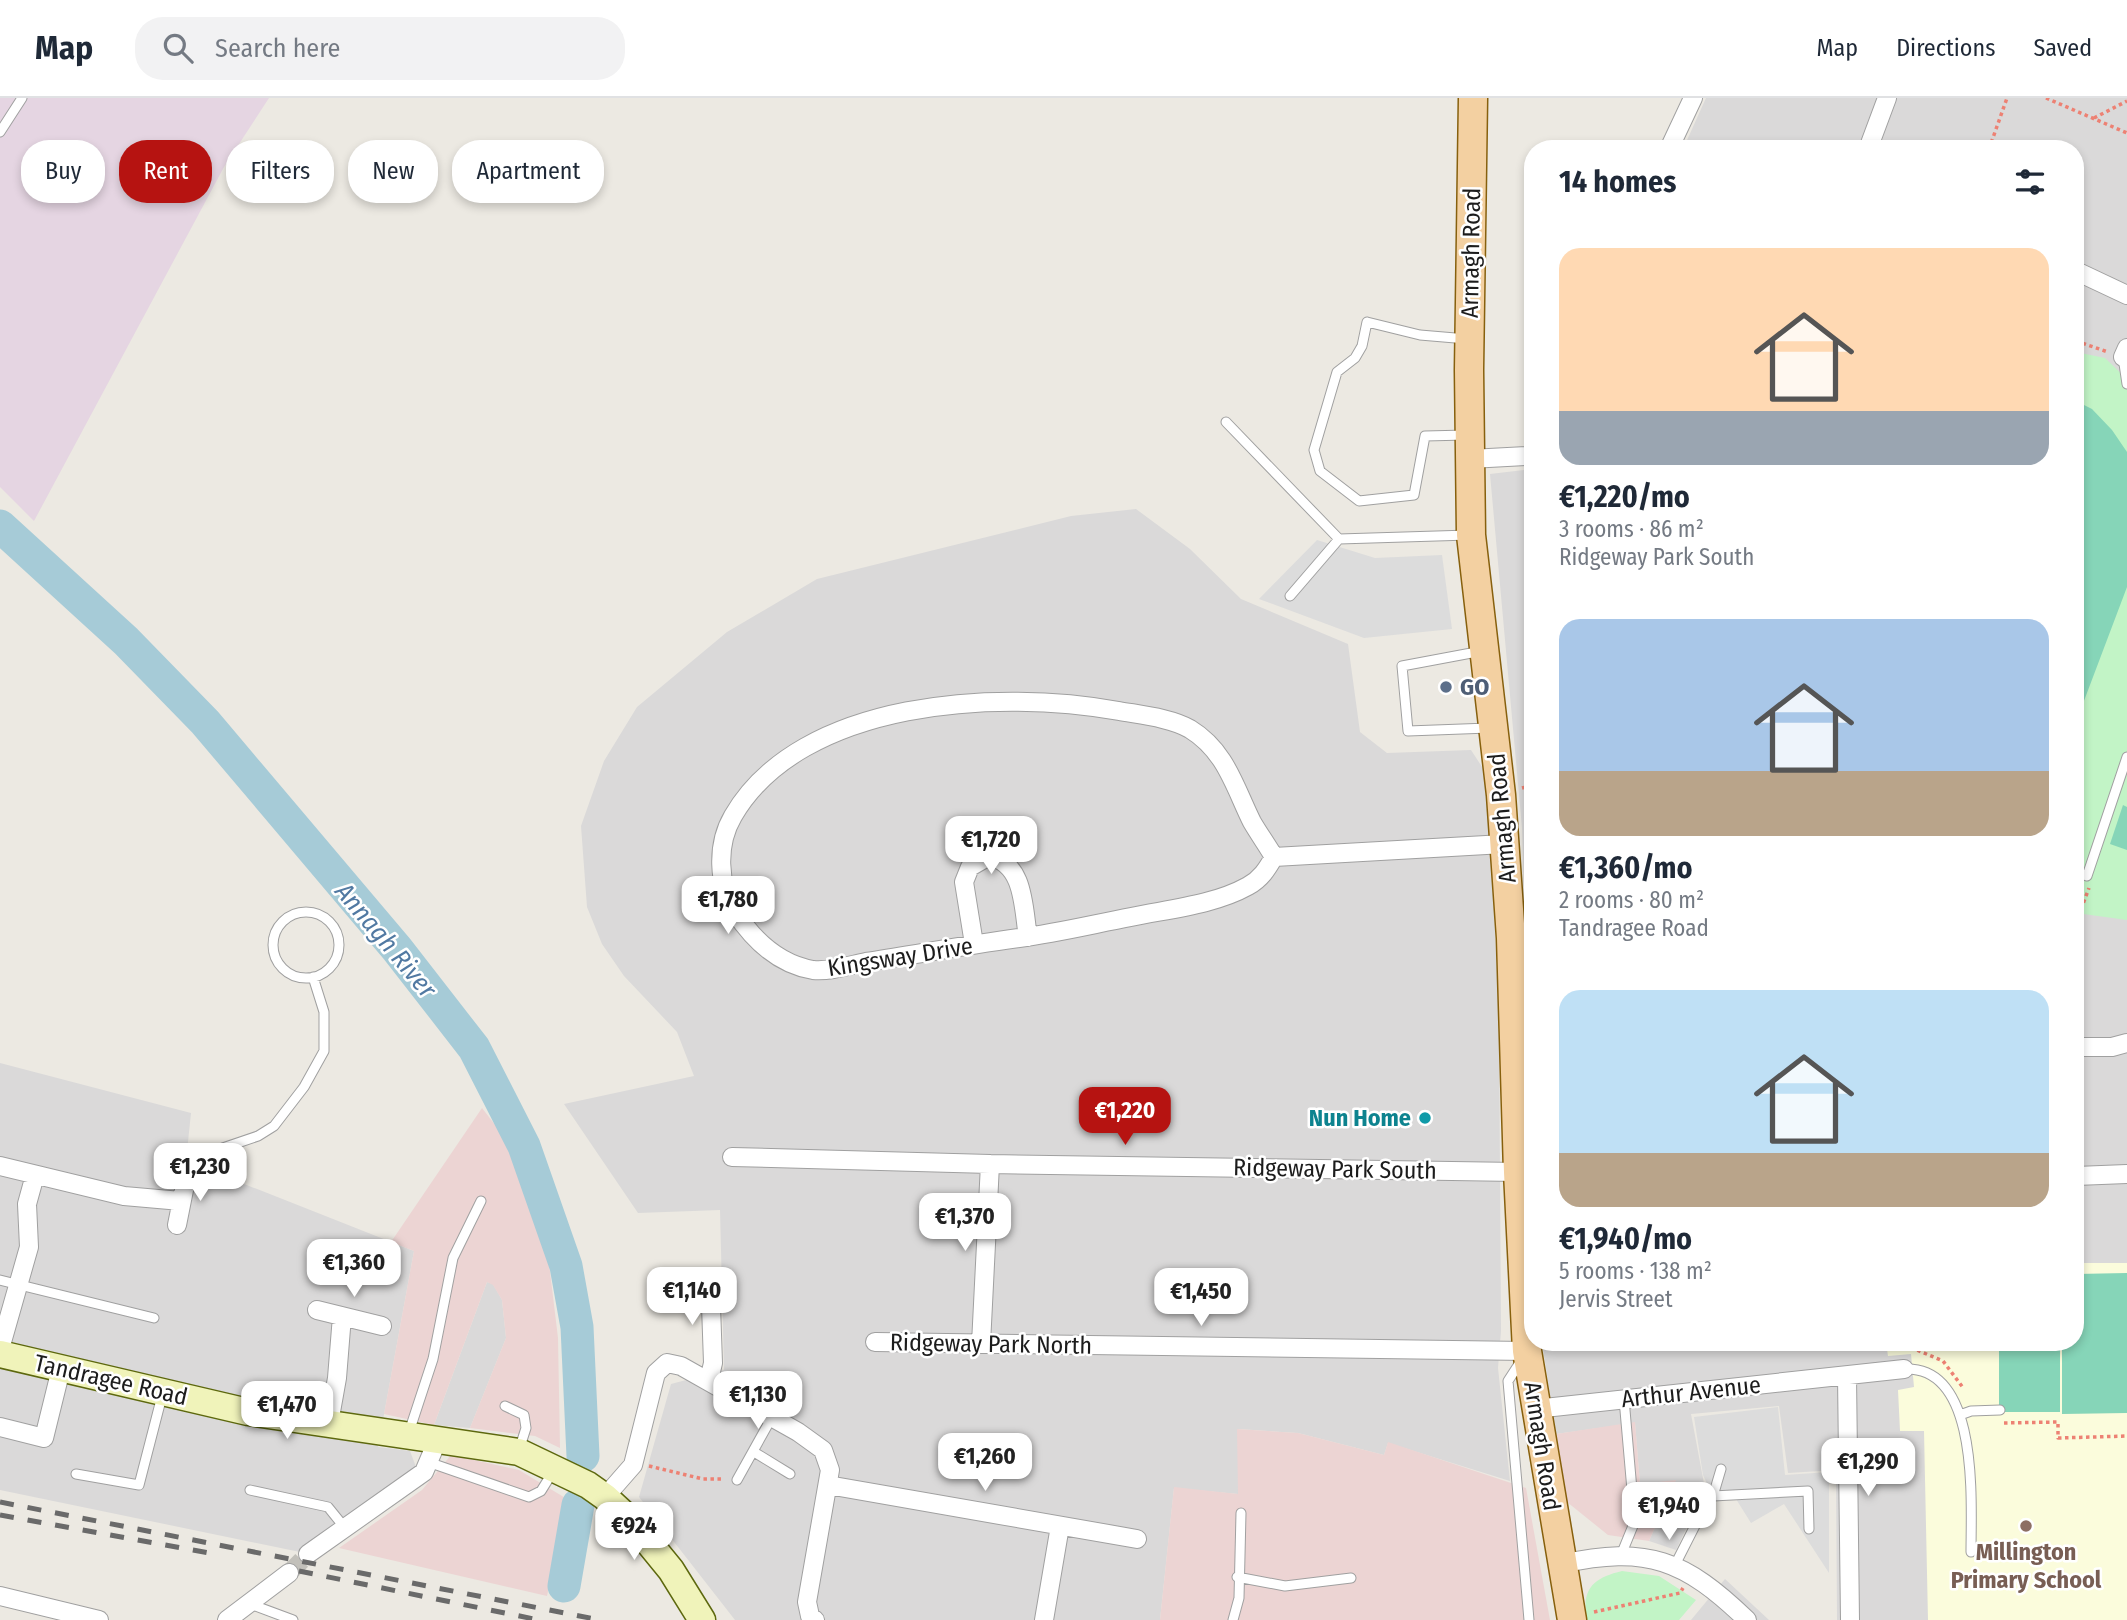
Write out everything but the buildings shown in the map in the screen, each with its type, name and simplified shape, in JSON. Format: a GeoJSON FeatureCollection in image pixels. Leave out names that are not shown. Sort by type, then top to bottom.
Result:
{"type":"FeatureCollection","features":[{"type":"Feature","properties":{"kind":"main road","name":"Armagh Road"},"geometry":{"type":"LineString","coordinates":[[1473,98],[1469,340],[1471,535],[1494,728],[1524,1044],[1518,1172],[1524,1205]]}},
{"type":"Feature","properties":{"kind":"main road","name":"Armagh Road"},"geometry":{"type":"LineString","coordinates":[[1527,1351],[1572,1619]]}},
{"type":"Feature","properties":{"kind":"main road","name":"Tandragee Road"},"geometry":{"type":"LineString","coordinates":[[0,1354],[248,1412],[408,1434],[433,1450],[519,1452],[597,1491],[631,1521],[671,1570],[702,1620]]}},
{"type":"Feature","properties":{"kind":"street"},"geometry":{"type":"LineString","coordinates":[[1674,140],[1693,98]]}},
{"type":"Feature","properties":{"kind":"street"},"geometry":{"type":"LineString","coordinates":[[1871,140],[1887,98]]}},
{"type":"Feature","properties":{"kind":"street"},"geometry":{"type":"LineString","coordinates":[[2084,275],[2127,295]]}},
{"type":"Feature","properties":{"kind":"street"},"geometry":{"type":"LineString","coordinates":[[1470,447],[1524,455]]}},
{"type":"Feature","properties":{"kind":"street","name":"Kingsway Drive"},"geometry":{"type":"LineString","coordinates":[[1007,699],[1070,702],[1148,716],[1189,729],[1219,754],[1238,786],[1252,822],[1274,857],[1265,873],[1247,887],[1196,904],[1028,937],[816,970],[778,958],[751,935],[732,908],[720,856],[727,826],[745,796],[790,756],[829,734],[910,712],[950,706],[1007,699]]}},
{"type":"Feature","properties":{"kind":"street"},"geometry":{"type":"LineString","coordinates":[[1274,857],[1504,844]]}},
{"type":"Feature","properties":{"kind":"street"},"geometry":{"type":"LineString","coordinates":[[974,944],[964,882],[970,867],[989,856],[1011,865],[1017,878],[1028,937]]}},
{"type":"Feature","properties":{"kind":"street"},"geometry":{"type":"LineString","coordinates":[[2084,1047],[2112,1047],[2127,1043]]}},
{"type":"Feature","properties":{"kind":"street","name":"Ridgeway Park South"},"geometry":{"type":"LineString","coordinates":[[732,1157],[1518,1172]]}},
{"type":"Feature","properties":{"kind":"street"},"geometry":{"type":"LineString","coordinates":[[981,1344],[990,1164]]}},
{"type":"Feature","properties":{"kind":"street"},"geometry":{"type":"LineString","coordinates":[[0,1166],[124,1196],[181,1201]]}},
{"type":"Feature","properties":{"kind":"street"},"geometry":{"type":"LineString","coordinates":[[2084,1176],[2127,1174]]}},
{"type":"Feature","properties":{"kind":"street"},"geometry":{"type":"LineString","coordinates":[[0,1349],[29,1247],[27,1204],[34,1175]]}},
{"type":"Feature","properties":{"kind":"street"},"geometry":{"type":"LineString","coordinates":[[177,1224],[187,1175]]}},
{"type":"Feature","properties":{"kind":"street"},"geometry":{"type":"LineString","coordinates":[[685,1291],[710,1284],[713,1363],[709,1380]]}},
{"type":"Feature","properties":{"kind":"street"},"geometry":{"type":"LineString","coordinates":[[317,1310],[382,1325]]}},
{"type":"Feature","properties":{"kind":"street"},"geometry":{"type":"LineString","coordinates":[[329,1423],[337,1378],[342,1316]]}},
{"type":"Feature","properties":{"kind":"street","name":"Ridgeway Park North"},"geometry":{"type":"LineString","coordinates":[[875,1342],[1524,1350]]}},
{"type":"Feature","properties":{"kind":"street"},"geometry":{"type":"LineString","coordinates":[[597,1491],[633,1465],[656,1373],[667,1363],[681,1366],[709,1380],[823,1450],[830,1470],[807,1602],[810,1616],[815,1620]]}},
{"type":"Feature","properties":{"kind":"street"},"geometry":{"type":"LineString","coordinates":[[0,1427],[44,1438],[61,1369]]}},
{"type":"Feature","properties":{"kind":"street","name":"Arthur Avenue"},"geometry":{"type":"LineString","coordinates":[[1535,1409],[1904,1369]]}},
{"type":"Feature","properties":{"kind":"street"},"geometry":{"type":"LineString","coordinates":[[1847,1376],[1850,1620]]}},
{"type":"Feature","properties":{"kind":"street"},"geometry":{"type":"LineString","coordinates":[[309,1554],[424,1472],[433,1450]]}},
{"type":"Feature","properties":{"kind":"street"},"geometry":{"type":"LineString","coordinates":[[828,1485],[1137,1539]]}},
{"type":"Feature","properties":{"kind":"street"},"geometry":{"type":"LineString","coordinates":[[1044,1620],[1060,1526]]}},
{"type":"Feature","properties":{"kind":"street"},"geometry":{"type":"LineString","coordinates":[[1562,1564],[1635,1554],[1682,1571],[1725,1599],[1747,1620]]}},
{"type":"Feature","properties":{"kind":"street"},"geometry":{"type":"LineString","coordinates":[[227,1620],[289,1573]]}},
{"type":"Feature","properties":{"kind":"street"},"geometry":{"type":"LineString","coordinates":[[0,1596],[99,1620]]}},
{"type":"Feature","properties":{"kind":"lane"},"geometry":{"type":"LineString","coordinates":[[0,132],[22,98]]}},
{"type":"Feature","properties":{"kind":"lane"},"geometry":{"type":"LineString","coordinates":[[1469,340],[1420,335],[1367,322],[1362,346],[1355,358],[1337,372],[1314,450],[1320,471],[1359,501],[1413,495],[1425,436],[1470,447]]}},
{"type":"Feature","properties":{"kind":"lane"},"geometry":{"type":"LineString","coordinates":[[2125,352],[2127,384]]}},
{"type":"Feature","properties":{"kind":"lane"},"geometry":{"type":"LineString","coordinates":[[1226,422],[1339,539]]}},
{"type":"Feature","properties":{"kind":"lane"},"geometry":{"type":"LineString","coordinates":[[1290,596],[1339,539],[1471,535]]}},
{"type":"Feature","properties":{"kind":"lane"},"geometry":{"type":"LineString","coordinates":[[1484,651],[1402,666],[1408,731],[1494,728]]}},
{"type":"Feature","properties":{"kind":"lane"},"geometry":{"type":"LineString","coordinates":[[2084,875],[2087,876],[2127,757]]}},
{"type":"Feature","properties":{"kind":"lane"},"geometry":{"type":"LineString","coordinates":[[315,913],[332,926],[337,935],[339,946],[331,965],[313,977],[291,975],[276,959],[274,937],[285,919],[295,914],[315,913]]}},
{"type":"Feature","properties":{"kind":"lane"},"geometry":{"type":"LineString","coordinates":[[187,1175],[208,1153],[258,1136],[274,1126],[304,1087],[324,1051],[324,1012],[313,977]]}},
{"type":"Feature","properties":{"kind":"lane"},"geometry":{"type":"LineString","coordinates":[[408,1434],[433,1359],[453,1258],[481,1201]]}},
{"type":"Feature","properties":{"kind":"lane"},"geometry":{"type":"LineString","coordinates":[[0,1280],[154,1318]]}},
{"type":"Feature","properties":{"kind":"lane"},"geometry":{"type":"LineString","coordinates":[[1526,1351],[1508,1381],[1529,1620]]}},
{"type":"Feature","properties":{"kind":"lane"},"geometry":{"type":"LineString","coordinates":[[1904,1369],[1914,1369],[1941,1379],[1960,1415],[1971,1476],[1972,1552]]}},
{"type":"Feature","properties":{"kind":"lane"},"geometry":{"type":"LineString","coordinates":[[76,1474],[139,1485],[163,1393]]}},
{"type":"Feature","properties":{"kind":"lane"},"geometry":{"type":"LineString","coordinates":[[1621,1555],[1637,1516],[1624,1399]]}},
{"type":"Feature","properties":{"kind":"lane"},"geometry":{"type":"LineString","coordinates":[[505,1406],[524,1415],[526,1428],[519,1452]]}},
{"type":"Feature","properties":{"kind":"lane"},"geometry":{"type":"LineString","coordinates":[[1960,1415],[1971,1411],[2000,1410]]}},
{"type":"Feature","properties":{"kind":"lane"},"geometry":{"type":"LineString","coordinates":[[737,1480],[772,1418]]}},
{"type":"Feature","properties":{"kind":"lane"},"geometry":{"type":"LineString","coordinates":[[433,1450],[528,1497],[541,1491],[555,1469]]}},
{"type":"Feature","properties":{"kind":"lane"},"geometry":{"type":"LineString","coordinates":[[754,1452],[790,1474]]}},
{"type":"Feature","properties":{"kind":"lane"},"geometry":{"type":"LineString","coordinates":[[1682,1571],[1706,1504],[1713,1496],[1721,1469]]}},
{"type":"Feature","properties":{"kind":"lane"},"geometry":{"type":"LineString","coordinates":[[250,1490],[328,1507],[345,1528]]}},
{"type":"Feature","properties":{"kind":"lane"},"geometry":{"type":"LineString","coordinates":[[1713,1496],[1808,1491],[1809,1529]]}},
{"type":"Feature","properties":{"kind":"lane"},"geometry":{"type":"LineString","coordinates":[[1233,1620],[1239,1598],[1237,1577],[1241,1513]]}},
{"type":"Feature","properties":{"kind":"lane"},"geometry":{"type":"LineString","coordinates":[[1237,1577],[1285,1586],[1351,1578]]}},
{"type":"Feature","properties":{"kind":"lane"},"geometry":{"type":"LineString","coordinates":[[250,1604],[293,1620]]}},
{"type":"Feature","properties":{"kind":"path"},"geometry":{"type":"LineString","coordinates":[[1993,140],[2007,98]]}},
{"type":"Feature","properties":{"kind":"path"},"geometry":{"type":"LineString","coordinates":[[2046,98],[2127,133]]}},
{"type":"Feature","properties":{"kind":"path"},"geometry":{"type":"LineString","coordinates":[[2094,118],[2127,101]]}},
{"type":"Feature","properties":{"kind":"path"},"geometry":{"type":"LineString","coordinates":[[2084,343],[2125,352]]}},
{"type":"Feature","properties":{"kind":"path"},"geometry":{"type":"LineString","coordinates":[[2084,902],[2092,881],[2087,876]]}},
{"type":"Feature","properties":{"kind":"path"},"geometry":{"type":"LineString","coordinates":[[2003,1423],[2058,1422],[2058,1437],[2127,1436]]}},
{"type":"Feature","properties":{"kind":"path"},"geometry":{"type":"LineString","coordinates":[[633,1465],[703,1479],[737,1480]]}},
{"type":"Feature","properties":{"kind":"path"},"geometry":{"type":"LineString","coordinates":[[1572,1619],[1680,1593],[1682,1571]]}},
{"type":"Feature","properties":{"kind":"shaded area"},"geometry":{"type":"Polygon","coordinates":[[[0,98],[269,98],[242,140],[226,140],[226,164],[212,189],[212,140],[119,140],[119,203],[205,203],[34,521],[0,487],[0,98]]]}},
{"type":"Feature","properties":{"kind":"shaded area"},"geometry":{"type":"Polygon","coordinates":[[[1706,98],[2127,98],[2127,1620],[1837,1620],[1836,1470],[1788,1473],[1779,1406],[1691,1414],[1705,1489],[1676,1550],[1649,1541],[1675,1481],[1640,1484],[1635,1423],[1556,1434],[1543,1351],[2084,1351],[2084,140],[1687,140],[1706,98]]]}},
{"type":"Feature","properties":{"kind":"shaded area"},"geometry":{"type":"Polygon","coordinates":[[[1524,470],[1524,888],[1522,828],[1490,474],[1524,470]]]}},
{"type":"Feature","properties":{"kind":"shaded area"},"geometry":{"type":"Polygon","coordinates":[[[1136,509],[1190,549],[1241,599],[1348,644],[1360,732],[1387,753],[1471,750],[1488,776],[1499,1021],[1501,1331],[1498,1368],[1510,1481],[1388,1443],[1384,1455],[1298,1433],[1238,1429],[1238,1494],[1174,1488],[1160,1620],[735,1620],[639,1497],[671,1384],[724,1370],[720,1210],[638,1213],[564,1104],[694,1076],[677,1032],[624,976],[602,944],[587,907],[581,826],[604,761],[637,707],[727,632],[817,579],[1071,516],[1136,509]]]}},
{"type":"Feature","properties":{"kind":"shaded area"},"geometry":{"type":"Polygon","coordinates":[[[1317,540],[1375,558],[1442,555],[1452,629],[1364,638],[1259,599],[1317,540]]]}},
{"type":"Feature","properties":{"kind":"shaded area"},"geometry":{"type":"Polygon","coordinates":[[[0,1063],[191,1113],[186,1161],[414,1251],[378,1447],[410,1451],[416,1467],[300,1552],[0,1490],[0,1063]]]}},
{"type":"Feature","properties":{"kind":"shaded area"},"geometry":{"type":"Polygon","coordinates":[[[482,1108],[514,1149],[548,1255],[558,1338],[560,1448],[535,1436],[470,1428],[506,1338],[502,1300],[493,1285],[487,1282],[434,1425],[384,1414],[414,1251],[391,1242],[482,1108]]]}},
{"type":"Feature","properties":{"kind":"shaded area","name":"Millington Primary School"},"geometry":{"type":"Polygon","coordinates":[[[2084,1263],[2127,1263],[2127,1620],[1928,1620],[1924,1431],[1900,1431],[1898,1390],[1914,1387],[1911,1354],[1888,1356],[1887,1351],[2084,1351],[2084,1263]]]}},
{"type":"Feature","properties":{"kind":"shaded area"},"geometry":{"type":"Polygon","coordinates":[[[487,1282],[493,1284],[502,1300],[506,1338],[470,1428],[434,1425],[487,1282]]]}},
{"type":"Feature","properties":{"kind":"shaded area"},"geometry":{"type":"Polygon","coordinates":[[[1778,1407],[1785,1475],[1829,1472],[1829,1573],[1784,1504],[1751,1523],[1736,1499],[1713,1496],[1703,1475],[1694,1417],[1778,1407]]]}},
{"type":"Feature","properties":{"kind":"shaded area"},"geometry":{"type":"Polygon","coordinates":[[[1635,1422],[1640,1484],[1676,1480],[1649,1541],[1608,1535],[1567,1502],[1556,1434],[1635,1422]]]}},
{"type":"Feature","properties":{"kind":"shaded area"},"geometry":{"type":"Polygon","coordinates":[[[1237,1429],[1298,1433],[1384,1455],[1388,1442],[1526,1488],[1550,1620],[1160,1620],[1174,1487],[1238,1494],[1237,1429]]]}},
{"type":"Feature","properties":{"kind":"shaded area"},"geometry":{"type":"Polygon","coordinates":[[[451,1455],[519,1470],[572,1502],[566,1508],[547,1596],[339,1548],[422,1490],[451,1455]]]}},
{"type":"Feature","properties":{"kind":"shaded area"},"geometry":{"type":"Polygon","coordinates":[[[1725,1579],[1769,1620],[1691,1620],[1725,1579]]]}},
{"type":"Feature","properties":{"kind":"green space"},"geometry":{"type":"Polygon","coordinates":[[[2084,354],[2105,358],[2127,379],[2127,920],[2084,914],[2084,354]]]}},
{"type":"Feature","properties":{"kind":"green space"},"geometry":{"type":"Polygon","coordinates":[[[2084,405],[2092,409],[2112,430],[2127,452],[2127,587],[2084,701],[2084,405]]]}},
{"type":"Feature","properties":{"kind":"green space"},"geometry":{"type":"Polygon","coordinates":[[[2123,805],[2127,807],[2127,850],[2110,844],[2123,805]]]}},
{"type":"Feature","properties":{"kind":"green space"},"geometry":{"type":"Polygon","coordinates":[[[2127,1273],[2127,1413],[2062,1414],[2062,1351],[2084,1351],[2084,1274],[2127,1273]]]}},
{"type":"Feature","properties":{"kind":"green space"},"geometry":{"type":"Polygon","coordinates":[[[1999,1351],[2060,1351],[2060,1412],[1999,1412],[1999,1351]]]}},
{"type":"Feature","properties":{"kind":"green space"},"geometry":{"type":"Polygon","coordinates":[[[1622,1571],[1659,1576],[1696,1600],[1679,1620],[1587,1620],[1586,1600],[1591,1586],[1603,1577],[1622,1571]]]}},
{"type":"Feature","properties":{"kind":"waterway","name":"Annagh River"},"geometry":{"type":"LineString","coordinates":[[0,526],[126,641],[205,722],[397,949],[474,1048],[524,1146],[566,1266],[577,1327],[583,1456]]}},
{"type":"Feature","properties":{"kind":"waterway","name":"Annagh River"},"geometry":{"type":"LineString","coordinates":[[564,1586],[578,1505]]}},
{"type":"Feature","properties":{"kind":"tunnel"},"geometry":{"type":"LineString","coordinates":[[289,1573],[308,1554]]}},
{"type":"Feature","properties":{"kind":"railway"},"geometry":{"type":"LineString","coordinates":[[0,1502],[600,1620]]}},
{"type":"Feature","properties":{"kind":"railway"},"geometry":{"type":"LineString","coordinates":[[0,1515],[220,1555]]}},
{"type":"Feature","properties":{"kind":"railway"},"geometry":{"type":"LineString","coordinates":[[299,1571],[539,1620]]}},
{"type":"Feature","properties":{"kind":"place","name":"GO"},"geometry":{"type":"Point","coordinates":[1446,687]}},
{"type":"Feature","properties":{"kind":"place","name":"Nun Home"},"geometry":{"type":"Point","coordinates":[1425,1118]}},
{"type":"Feature","properties":{"kind":"place","name":"Millington Primary School"},"geometry":{"type":"Point","coordinates":[2026,1526]}}]}
